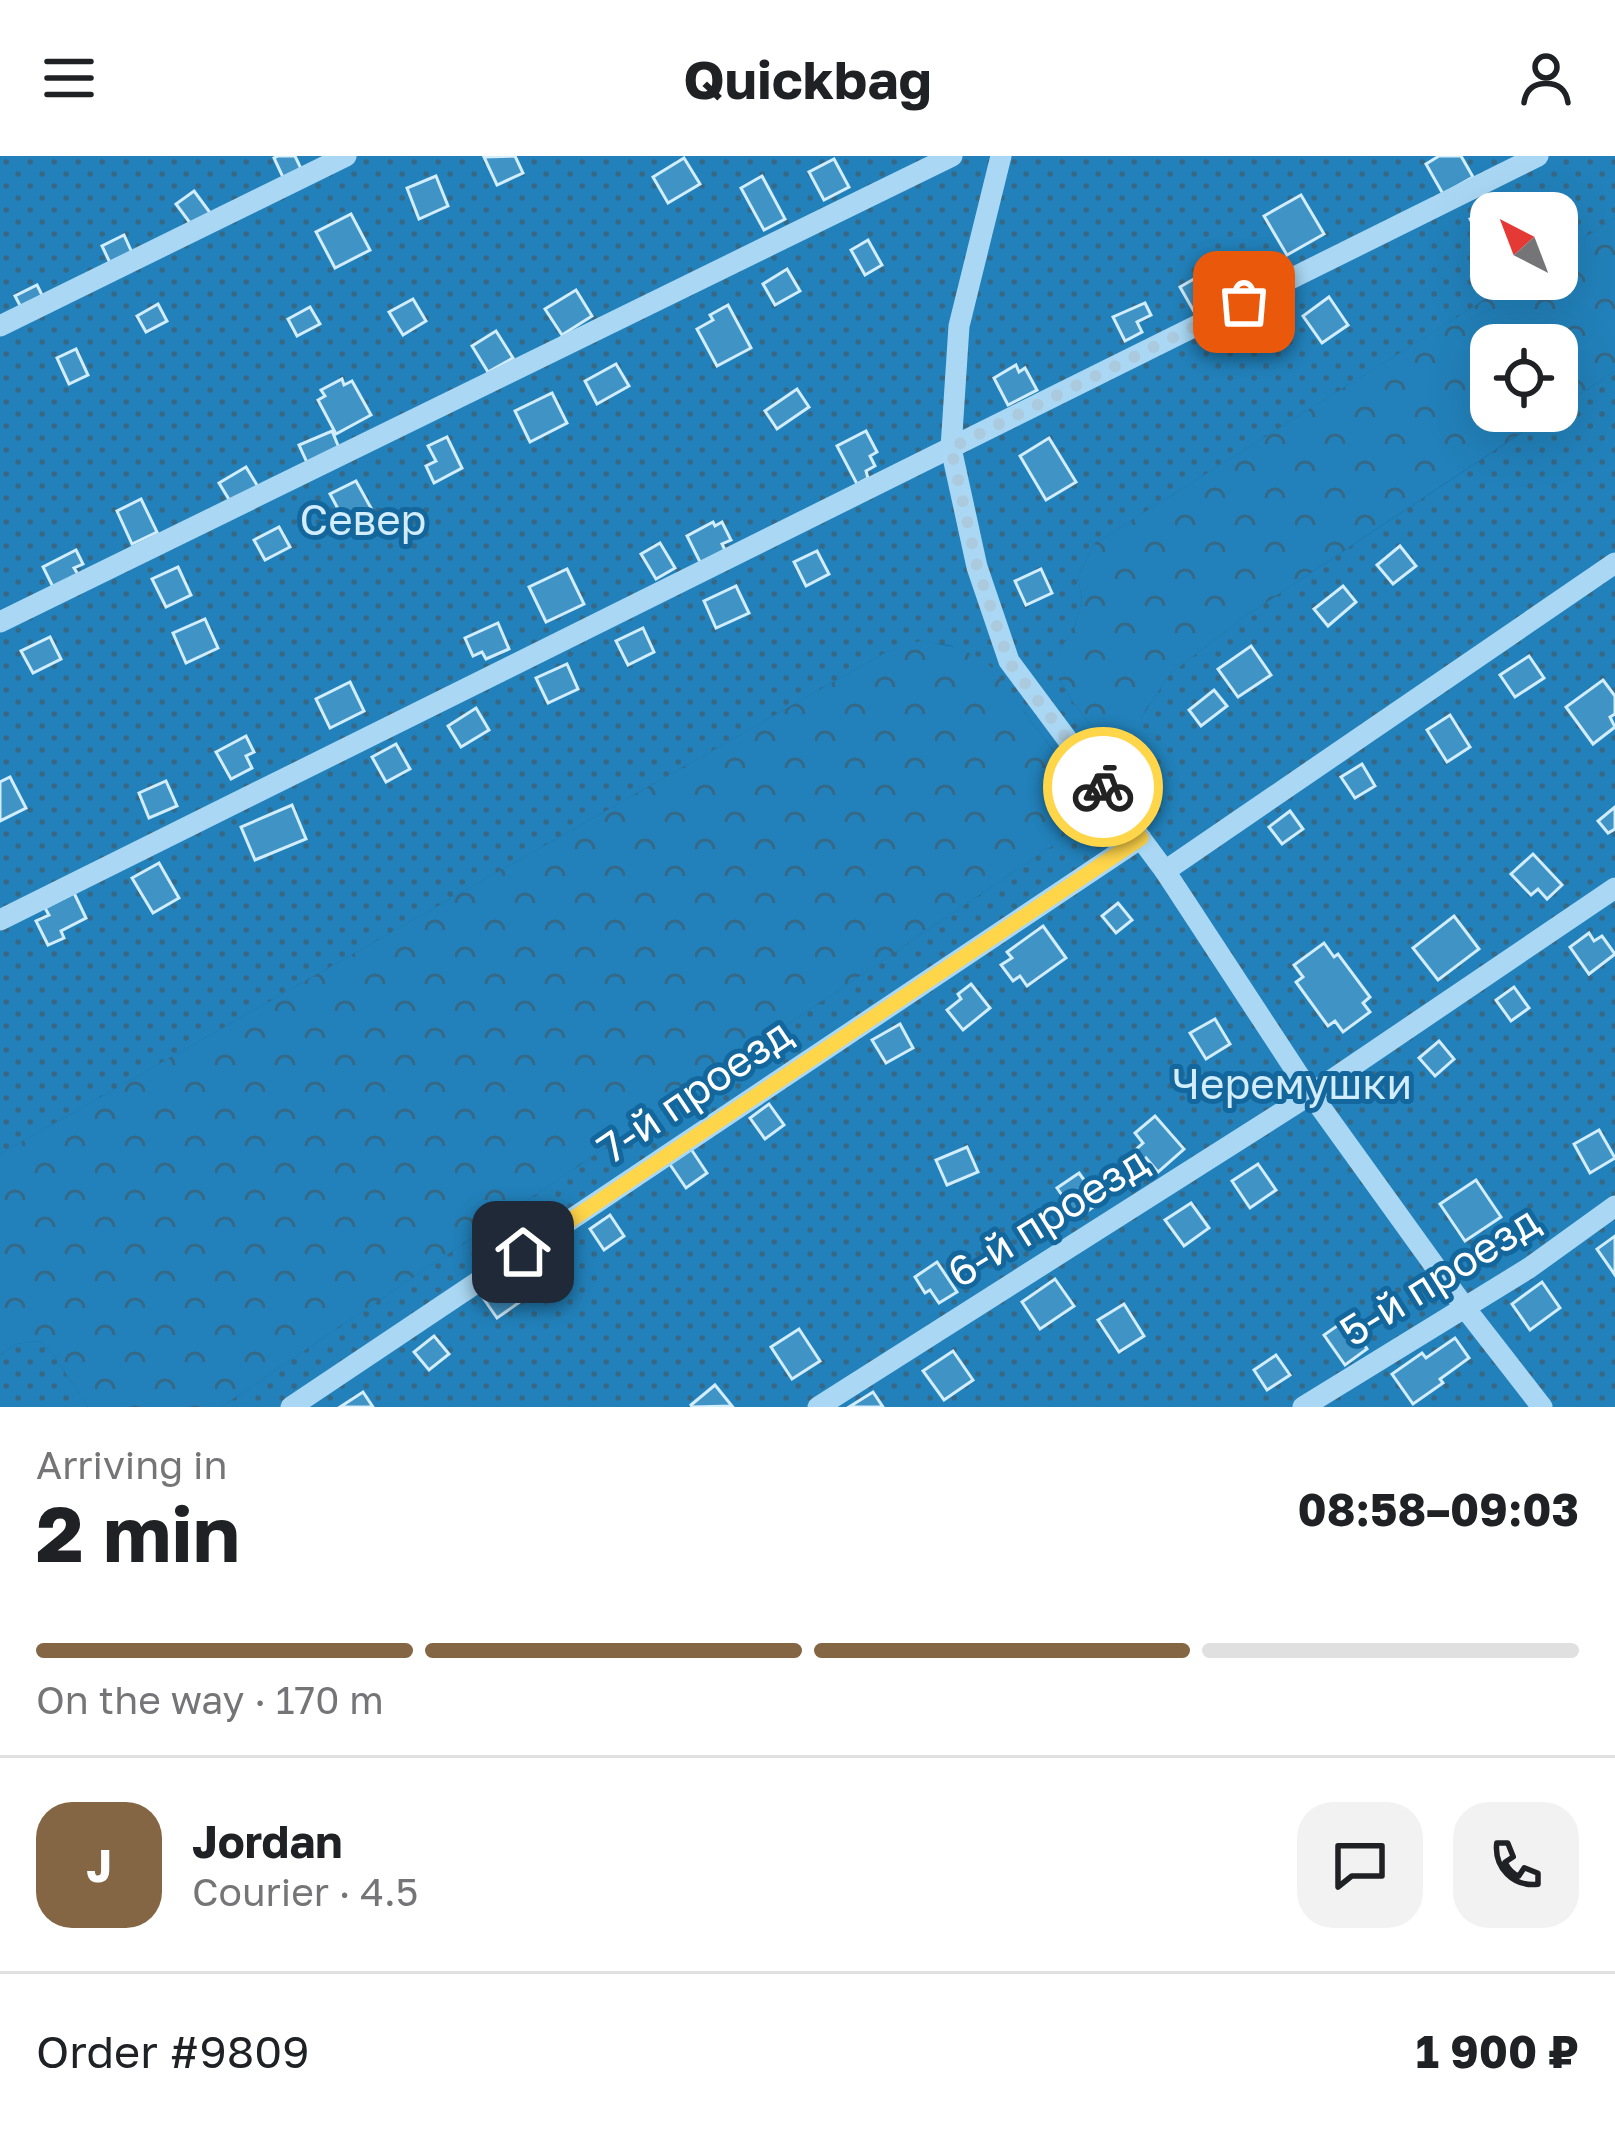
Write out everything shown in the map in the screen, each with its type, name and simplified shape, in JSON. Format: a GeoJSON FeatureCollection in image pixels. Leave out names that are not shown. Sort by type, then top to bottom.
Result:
{"type":"FeatureCollection","features":[{"type":"Feature","properties":{"kind":"street"},"geometry":{"type":"LineString","coordinates":[[0,326],[346,156]]}},
{"type":"Feature","properties":{"kind":"street"},"geometry":{"type":"LineString","coordinates":[[0,622],[952,156]]}},
{"type":"Feature","properties":{"kind":"street"},"geometry":{"type":"LineString","coordinates":[[1001,156],[959,326],[951,448],[977,566],[1009,662],[1165,872],[1311,1094],[1542,1407]]}},
{"type":"Feature","properties":{"kind":"street"},"geometry":{"type":"LineString","coordinates":[[0,920],[1538,156]]}},
{"type":"Feature","properties":{"kind":"street"},"geometry":{"type":"LineString","coordinates":[[1165,872],[1615,563]]}},
{"type":"Feature","properties":{"kind":"street","name":"7-й проезд"},"geometry":{"type":"LineString","coordinates":[[291,1407],[1141,838]]}},
{"type":"Feature","properties":{"kind":"street","name":"6-й проезд"},"geometry":{"type":"LineString","coordinates":[[818,1407],[1311,1094],[1615,888]]}},
{"type":"Feature","properties":{"kind":"street","name":"5-й проезд"},"geometry":{"type":"LineString","coordinates":[[1304,1407],[1529,1268],[1615,1206]]}},
{"type":"Feature","properties":{"kind":"green space"},"geometry":{"type":"Polygon","coordinates":[[[0,156],[1615,156],[1615,218],[1578,242],[1578,192],[1470,192],[1470,300],[1484,300],[1095,543],[1078,577],[1082,600],[1075,626],[1058,652],[1058,677],[1101,739],[1141,718],[1170,674],[1247,615],[1523,432],[1578,432],[1578,396],[1615,371],[1615,1407],[221,1407],[1055,844],[1072,776],[993,673],[966,651],[933,643],[888,651],[0,1154],[0,156]]]}},
{"type":"Feature","properties":{"kind":"green space"},"geometry":{"type":"Polygon","coordinates":[[[1615,218],[1615,371],[1578,395],[1578,324],[1470,324],[1470,432],[1522,432],[1247,615],[1170,674],[1141,718],[1120,739],[1102,740],[1058,677],[1058,652],[1075,626],[1082,600],[1078,577],[1095,543],[1484,300],[1578,300],[1578,242],[1615,218]]]}},
{"type":"Feature","properties":{"kind":"green space"},"geometry":{"type":"Polygon","coordinates":[[[920,641],[961,648],[989,665],[1072,776],[1080,806],[1055,844],[221,1407],[88,1407],[39,1341],[16,1344],[0,1355],[0,1154],[888,651],[920,641]]]}},
{"type":"Feature","properties":{"kind":"green space"},"geometry":{"type":"Polygon","coordinates":[[[39,1341],[88,1407],[0,1407],[0,1355],[16,1344],[39,1341]]]}},
{"type":"Feature","properties":{"kind":"building"},"geometry":{"type":"Polygon","coordinates":[[[295,156],[305,177],[287,186],[274,158],[295,156]]]}},
{"type":"Feature","properties":{"kind":"building"},"geometry":{"type":"Polygon","coordinates":[[[515,156],[523,173],[497,185],[484,157],[515,156]]]}},
{"type":"Feature","properties":{"kind":"building"},"geometry":{"type":"Polygon","coordinates":[[[1439,156],[1461,156],[1473,177],[1443,194],[1426,164],[1439,156]]]}},
{"type":"Feature","properties":{"kind":"building"},"geometry":{"type":"Polygon","coordinates":[[[684,158],[700,184],[668,203],[653,177],[684,158]]]}},
{"type":"Feature","properties":{"kind":"building"},"geometry":{"type":"Polygon","coordinates":[[[834,159],[849,187],[824,200],[809,172],[834,159]]]}},
{"type":"Feature","properties":{"kind":"building"},"geometry":{"type":"Polygon","coordinates":[[[436,176],[448,206],[419,219],[407,188],[436,176]]]}},
{"type":"Feature","properties":{"kind":"building"},"geometry":{"type":"Polygon","coordinates":[[[762,176],[785,219],[764,230],[741,188],[762,176]]]}},
{"type":"Feature","properties":{"kind":"building"},"geometry":{"type":"Polygon","coordinates":[[[194,191],[211,214],[193,227],[176,204],[194,191]]]}},
{"type":"Feature","properties":{"kind":"building"},"geometry":{"type":"Polygon","coordinates":[[[1301,195],[1324,234],[1287,255],[1264,216],[1301,195]]]}},
{"type":"Feature","properties":{"kind":"building"},"geometry":{"type":"Polygon","coordinates":[[[351,214],[370,250],[335,268],[316,232],[351,214]]]}},
{"type":"Feature","properties":{"kind":"building"},"geometry":{"type":"Polygon","coordinates":[[[124,235],[134,257],[112,267],[102,246],[124,235]]]}},
{"type":"Feature","properties":{"kind":"building"},"geometry":{"type":"Polygon","coordinates":[[[868,240],[882,265],[865,275],[851,250],[868,240]]]}},
{"type":"Feature","properties":{"kind":"building"},"geometry":{"type":"Polygon","coordinates":[[[787,269],[800,291],[775,305],[763,284],[787,269]]]}},
{"type":"Feature","properties":{"kind":"building"},"geometry":{"type":"Polygon","coordinates":[[[1206,272],[1222,300],[1196,315],[1180,287],[1206,272]]]}},
{"type":"Feature","properties":{"kind":"building"},"geometry":{"type":"Polygon","coordinates":[[[37,285],[46,303],[25,315],[15,296],[37,285]]]}},
{"type":"Feature","properties":{"kind":"building"},"geometry":{"type":"Polygon","coordinates":[[[576,290],[592,316],[562,335],[545,309],[576,290]]]}},
{"type":"Feature","properties":{"kind":"building"},"geometry":{"type":"Polygon","coordinates":[[[1329,297],[1348,325],[1322,343],[1303,316],[1329,297]]]}},
{"type":"Feature","properties":{"kind":"building"},"geometry":{"type":"Polygon","coordinates":[[[413,299],[426,321],[403,335],[389,312],[413,299]]]}},
{"type":"Feature","properties":{"kind":"building"},"geometry":{"type":"Polygon","coordinates":[[[1145,303],[1151,315],[1137,322],[1142,332],[1125,341],[1113,317],[1145,303]]]}},
{"type":"Feature","properties":{"kind":"building"},"geometry":{"type":"Polygon","coordinates":[[[158,304],[167,321],[146,332],[137,316],[158,304]]]}},
{"type":"Feature","properties":{"kind":"building"},"geometry":{"type":"Polygon","coordinates":[[[728,305],[751,348],[717,366],[697,329],[728,305]]]}},
{"type":"Feature","properties":{"kind":"building"},"geometry":{"type":"Polygon","coordinates":[[[310,307],[320,324],[297,336],[288,319],[310,307]]]}},
{"type":"Feature","properties":{"kind":"building"},"geometry":{"type":"Polygon","coordinates":[[[496,331],[513,358],[488,372],[472,346],[496,331]]]}},
{"type":"Feature","properties":{"kind":"building"},"geometry":{"type":"Polygon","coordinates":[[[76,349],[88,375],[69,384],[57,358],[76,349]]]}},
{"type":"Feature","properties":{"kind":"building"},"geometry":{"type":"Polygon","coordinates":[[[616,364],[629,386],[597,404],[585,381],[616,364]]]}},
{"type":"Feature","properties":{"kind":"building"},"geometry":{"type":"Polygon","coordinates":[[[1016,365],[1019,372],[1025,368],[1037,390],[1008,405],[994,378],[1016,365]]]}},
{"type":"Feature","properties":{"kind":"building"},"geometry":{"type":"Polygon","coordinates":[[[342,379],[344,385],[352,381],[371,415],[336,434],[318,400],[325,396],[321,390],[342,379]]]}},
{"type":"Feature","properties":{"kind":"building"},"geometry":{"type":"Polygon","coordinates":[[[797,389],[809,407],[777,429],[765,411],[797,389]]]}},
{"type":"Feature","properties":{"kind":"building"},"geometry":{"type":"Polygon","coordinates":[[[552,393],[567,423],[530,442],[515,411],[552,393]]]}},
{"type":"Feature","properties":{"kind":"building"},"geometry":{"type":"Polygon","coordinates":[[[332,431],[342,455],[310,469],[299,445],[332,431]]]}},
{"type":"Feature","properties":{"kind":"building"},"geometry":{"type":"Polygon","coordinates":[[[866,431],[877,452],[870,456],[875,466],[857,484],[837,446],[866,431]]]}},
{"type":"Feature","properties":{"kind":"building"},"geometry":{"type":"Polygon","coordinates":[[[447,437],[462,468],[434,483],[426,466],[436,461],[428,446],[447,437]]]}},
{"type":"Feature","properties":{"kind":"building"},"geometry":{"type":"Polygon","coordinates":[[[1049,438],[1076,482],[1046,500],[1020,456],[1049,438]]]}},
{"type":"Feature","properties":{"kind":"building"},"geometry":{"type":"Polygon","coordinates":[[[246,467],[260,490],[233,506],[219,483],[246,467]]]}},
{"type":"Feature","properties":{"kind":"building"},"geometry":{"type":"Polygon","coordinates":[[[356,481],[376,517],[350,531],[330,494],[356,481]]]}},
{"type":"Feature","properties":{"kind":"building"},"geometry":{"type":"Polygon","coordinates":[[[141,499],[157,532],[132,544],[117,511],[141,499]]]}},
{"type":"Feature","properties":{"kind":"building"},"geometry":{"type":"Polygon","coordinates":[[[713,522],[715,526],[722,522],[731,540],[722,544],[726,552],[701,564],[687,536],[713,522]]]}},
{"type":"Feature","properties":{"kind":"building"},"geometry":{"type":"Polygon","coordinates":[[[279,527],[290,547],[265,560],[254,540],[279,527]]]}},
{"type":"Feature","properties":{"kind":"building"},"geometry":{"type":"Polygon","coordinates":[[[660,543],[675,568],[656,579],[641,554],[660,543]]]}},
{"type":"Feature","properties":{"kind":"building"},"geometry":{"type":"Polygon","coordinates":[[[1400,546],[1416,566],[1393,584],[1377,565],[1400,546]]]}},
{"type":"Feature","properties":{"kind":"building"},"geometry":{"type":"Polygon","coordinates":[[[76,550],[83,564],[74,568],[79,576],[54,589],[43,567],[76,550]]]}},
{"type":"Feature","properties":{"kind":"building"},"geometry":{"type":"Polygon","coordinates":[[[817,551],[829,574],[806,586],[794,562],[817,551]]]}},
{"type":"Feature","properties":{"kind":"building"},"geometry":{"type":"Polygon","coordinates":[[[178,567],[191,595],[166,607],[152,579],[178,567]]]}},
{"type":"Feature","properties":{"kind":"building"},"geometry":{"type":"Polygon","coordinates":[[[567,569],[584,604],[546,622],[529,587],[567,569]]]}},
{"type":"Feature","properties":{"kind":"building"},"geometry":{"type":"Polygon","coordinates":[[[1041,569],[1052,593],[1026,605],[1015,581],[1041,569]]]}},
{"type":"Feature","properties":{"kind":"building"},"geometry":{"type":"Polygon","coordinates":[[[736,586],[749,613],[716,628],[704,601],[736,586]]]}},
{"type":"Feature","properties":{"kind":"building"},"geometry":{"type":"Polygon","coordinates":[[[1343,586],[1356,602],[1328,626],[1314,609],[1343,586]]]}},
{"type":"Feature","properties":{"kind":"building"},"geometry":{"type":"Polygon","coordinates":[[[205,619],[218,648],[186,663],[173,633],[205,619]]]}},
{"type":"Feature","properties":{"kind":"building"},"geometry":{"type":"Polygon","coordinates":[[[498,623],[509,649],[486,659],[482,652],[473,656],[465,638],[498,623]]]}},
{"type":"Feature","properties":{"kind":"building"},"geometry":{"type":"Polygon","coordinates":[[[643,628],[654,652],[628,665],[616,641],[643,628]]]}},
{"type":"Feature","properties":{"kind":"building"},"geometry":{"type":"Polygon","coordinates":[[[50,637],[61,659],[33,673],[21,651],[50,637]]]}},
{"type":"Feature","properties":{"kind":"building"},"geometry":{"type":"Polygon","coordinates":[[[1251,646],[1271,675],[1238,697],[1218,669],[1251,646]]]}},
{"type":"Feature","properties":{"kind":"building"},"geometry":{"type":"Polygon","coordinates":[[[1529,656],[1544,678],[1515,697],[1500,675],[1529,656]]]}},
{"type":"Feature","properties":{"kind":"building"},"geometry":{"type":"Polygon","coordinates":[[[567,664],[578,689],[548,703],[536,678],[567,664]]]}},
{"type":"Feature","properties":{"kind":"building"},"geometry":{"type":"Polygon","coordinates":[[[1603,680],[1615,696],[1615,714],[1610,717],[1615,727],[1593,744],[1566,707],[1603,680]]]}},
{"type":"Feature","properties":{"kind":"building"},"geometry":{"type":"Polygon","coordinates":[[[350,682],[364,711],[330,728],[316,699],[350,682]]]}},
{"type":"Feature","properties":{"kind":"building"},"geometry":{"type":"Polygon","coordinates":[[[1214,690],[1227,706],[1201,726],[1189,710],[1214,690]]]}},
{"type":"Feature","properties":{"kind":"building"},"geometry":{"type":"Polygon","coordinates":[[[476,708],[489,730],[461,747],[448,726],[476,708]]]}},
{"type":"Feature","properties":{"kind":"building"},"geometry":{"type":"Polygon","coordinates":[[[1450,715],[1470,747],[1447,762],[1427,730],[1450,715]]]}},
{"type":"Feature","properties":{"kind":"building"},"geometry":{"type":"Polygon","coordinates":[[[246,736],[254,752],[246,756],[252,768],[231,779],[216,752],[246,736]]]}},
{"type":"Feature","properties":{"kind":"building"},"geometry":{"type":"Polygon","coordinates":[[[396,744],[410,769],[386,782],[372,757],[396,744]]]}},
{"type":"Feature","properties":{"kind":"building"},"geometry":{"type":"Polygon","coordinates":[[[1362,764],[1375,786],[1355,798],[1341,777],[1362,764]]]}},
{"type":"Feature","properties":{"kind":"building"},"geometry":{"type":"Polygon","coordinates":[[[10,777],[26,808],[0,821],[0,782],[10,777]]]}},
{"type":"Feature","properties":{"kind":"building"},"geometry":{"type":"Polygon","coordinates":[[[166,781],[177,806],[149,818],[139,793],[166,781]]]}},
{"type":"Feature","properties":{"kind":"building"},"geometry":{"type":"Polygon","coordinates":[[[292,805],[306,839],[255,860],[241,827],[292,805]]]}},
{"type":"Feature","properties":{"kind":"building"},"geometry":{"type":"Polygon","coordinates":[[[1615,807],[1615,829],[1608,833],[1598,821],[1615,807]]]}},
{"type":"Feature","properties":{"kind":"building"},"geometry":{"type":"Polygon","coordinates":[[[1290,811],[1303,829],[1282,844],[1269,827],[1290,811]]]}},
{"type":"Feature","properties":{"kind":"building"},"geometry":{"type":"Polygon","coordinates":[[[1533,854],[1562,885],[1547,899],[1538,889],[1531,895],[1511,874],[1533,854]]]}},
{"type":"Feature","properties":{"kind":"building"},"geometry":{"type":"Polygon","coordinates":[[[159,863],[179,898],[153,913],[132,878],[159,863]]]}},
{"type":"Feature","properties":{"kind":"building"},"geometry":{"type":"Polygon","coordinates":[[[74,893],[86,918],[61,931],[64,938],[48,945],[36,921],[49,915],[45,908],[74,893]]]}},
{"type":"Feature","properties":{"kind":"building"},"geometry":{"type":"Polygon","coordinates":[[[1118,903],[1132,920],[1116,933],[1102,916],[1118,903]]]}},
{"type":"Feature","properties":{"kind":"building"},"geometry":{"type":"Polygon","coordinates":[[[1454,916],[1479,949],[1438,980],[1413,948],[1454,916]]]}},
{"type":"Feature","properties":{"kind":"building"},"geometry":{"type":"Polygon","coordinates":[[[1043,926],[1066,958],[1027,986],[1020,976],[1013,981],[1001,965],[1012,958],[1007,952],[1043,926]]]}},
{"type":"Feature","properties":{"kind":"building"},"geometry":{"type":"Polygon","coordinates":[[[1589,933],[1594,941],[1602,936],[1615,954],[1589,974],[1570,947],[1589,933]]]}},
{"type":"Feature","properties":{"kind":"building"},"geometry":{"type":"Polygon","coordinates":[[[1324,943],[1370,997],[1363,1003],[1370,1012],[1343,1032],[1335,1021],[1328,1026],[1296,982],[1303,977],[1294,965],[1324,943]]]}},
{"type":"Feature","properties":{"kind":"building"},"geometry":{"type":"Polygon","coordinates":[[[971,984],[990,1008],[963,1030],[947,1010],[971,984]]]}},
{"type":"Feature","properties":{"kind":"building"},"geometry":{"type":"Polygon","coordinates":[[[1514,987],[1529,1008],[1511,1021],[1496,1000],[1514,987]]]}},
{"type":"Feature","properties":{"kind":"building"},"geometry":{"type":"Polygon","coordinates":[[[1215,1019],[1230,1044],[1206,1059],[1190,1033],[1215,1019]]]}},
{"type":"Feature","properties":{"kind":"building"},"geometry":{"type":"Polygon","coordinates":[[[900,1024],[913,1048],[886,1063],[872,1040],[900,1024]]]}},
{"type":"Feature","properties":{"kind":"building"},"geometry":{"type":"Polygon","coordinates":[[[1439,1041],[1454,1059],[1435,1076],[1419,1058],[1439,1041]]]}},
{"type":"Feature","properties":{"kind":"building"},"geometry":{"type":"Polygon","coordinates":[[[769,1104],[784,1125],[765,1139],[750,1118],[769,1104]]]}},
{"type":"Feature","properties":{"kind":"building"},"geometry":{"type":"Polygon","coordinates":[[[1155,1116],[1184,1149],[1158,1172],[1133,1152],[1143,1143],[1135,1133],[1155,1116]]]}},
{"type":"Feature","properties":{"kind":"building"},"geometry":{"type":"Polygon","coordinates":[[[1599,1130],[1615,1158],[1590,1173],[1574,1144],[1599,1130]]]}},
{"type":"Feature","properties":{"kind":"building"},"geometry":{"type":"Polygon","coordinates":[[[967,1147],[978,1172],[947,1185],[936,1160],[967,1147]]]}},
{"type":"Feature","properties":{"kind":"building"},"geometry":{"type":"Polygon","coordinates":[[[691,1149],[707,1173],[686,1188],[669,1163],[691,1149]]]}},
{"type":"Feature","properties":{"kind":"building"},"geometry":{"type":"Polygon","coordinates":[[[1258,1164],[1276,1190],[1250,1208],[1232,1181],[1258,1164]]]}},
{"type":"Feature","properties":{"kind":"building"},"geometry":{"type":"Polygon","coordinates":[[[1079,1173],[1100,1202],[1078,1218],[1057,1188],[1079,1173]]]}},
{"type":"Feature","properties":{"kind":"building"},"geometry":{"type":"Polygon","coordinates":[[[1476,1180],[1501,1217],[1465,1241],[1440,1204],[1476,1180]]]}},
{"type":"Feature","properties":{"kind":"building"},"geometry":{"type":"Polygon","coordinates":[[[1191,1203],[1209,1228],[1184,1246],[1165,1220],[1191,1203]]]}},
{"type":"Feature","properties":{"kind":"building"},"geometry":{"type":"Polygon","coordinates":[[[610,1215],[624,1236],[604,1250],[590,1229],[610,1215]]]}},
{"type":"Feature","properties":{"kind":"building"},"geometry":{"type":"Polygon","coordinates":[[[1615,1236],[1615,1275],[1597,1249],[1615,1236]]]}},
{"type":"Feature","properties":{"kind":"building"},"geometry":{"type":"Polygon","coordinates":[[[937,1262],[957,1292],[939,1303],[915,1277],[937,1262]]]}},
{"type":"Feature","properties":{"kind":"building"},"geometry":{"type":"Polygon","coordinates":[[[516,1271],[531,1294],[497,1318],[481,1295],[516,1271]]]}},
{"type":"Feature","properties":{"kind":"building"},"geometry":{"type":"Polygon","coordinates":[[[1055,1279],[1074,1306],[1040,1329],[1022,1302],[1055,1279]]]}},
{"type":"Feature","properties":{"kind":"building"},"geometry":{"type":"Polygon","coordinates":[[[1542,1282],[1560,1308],[1530,1330],[1512,1304],[1542,1282]]]}},
{"type":"Feature","properties":{"kind":"building"},"geometry":{"type":"Polygon","coordinates":[[[1124,1304],[1144,1336],[1119,1352],[1098,1320],[1124,1304]]]}},
{"type":"Feature","properties":{"kind":"building"},"geometry":{"type":"Polygon","coordinates":[[[1347,1319],[1367,1349],[1345,1365],[1324,1335],[1347,1319]]]}},
{"type":"Feature","properties":{"kind":"building"},"geometry":{"type":"Polygon","coordinates":[[[799,1329],[820,1361],[792,1379],[771,1347],[799,1329]]]}},
{"type":"Feature","properties":{"kind":"building"},"geometry":{"type":"Polygon","coordinates":[[[434,1336],[449,1354],[429,1370],[414,1352],[434,1336]]]}},
{"type":"Feature","properties":{"kind":"building"},"geometry":{"type":"Polygon","coordinates":[[[1455,1338],[1469,1358],[1413,1404],[1392,1374],[1455,1338]]]}},
{"type":"Feature","properties":{"kind":"building"},"geometry":{"type":"Polygon","coordinates":[[[953,1351],[973,1380],[944,1400],[923,1371],[953,1351]]]}},
{"type":"Feature","properties":{"kind":"building"},"geometry":{"type":"Polygon","coordinates":[[[1276,1355],[1290,1375],[1267,1390],[1254,1370],[1276,1355]]]}},
{"type":"Feature","properties":{"kind":"building"},"geometry":{"type":"Polygon","coordinates":[[[715,1385],[732,1406],[692,1407],[691,1405],[715,1385]]]}},
{"type":"Feature","properties":{"kind":"building"},"geometry":{"type":"Polygon","coordinates":[[[363,1392],[373,1407],[340,1407],[363,1392]]]}},
{"type":"Feature","properties":{"kind":"building"},"geometry":{"type":"Polygon","coordinates":[[[873,1392],[883,1407],[849,1407],[873,1392]]]}},
{"type":"Feature","properties":{"kind":"way so far"},"geometry":{"type":"LineString","coordinates":[[1103,787],[1009,662],[977,566],[951,448],[1244,302]]}},
{"type":"Feature","properties":{"kind":"route"},"geometry":{"type":"LineString","coordinates":[[523,1252],[1141,838],[1103,787]]}},
{"type":"Feature","properties":{"kind":"park label","name":"Север"},"geometry":{"type":"Point","coordinates":[363,519]}},
{"type":"Feature","properties":{"kind":"park label","name":"Черемушки"},"geometry":{"type":"Point","coordinates":[1292,1083]}}]}
